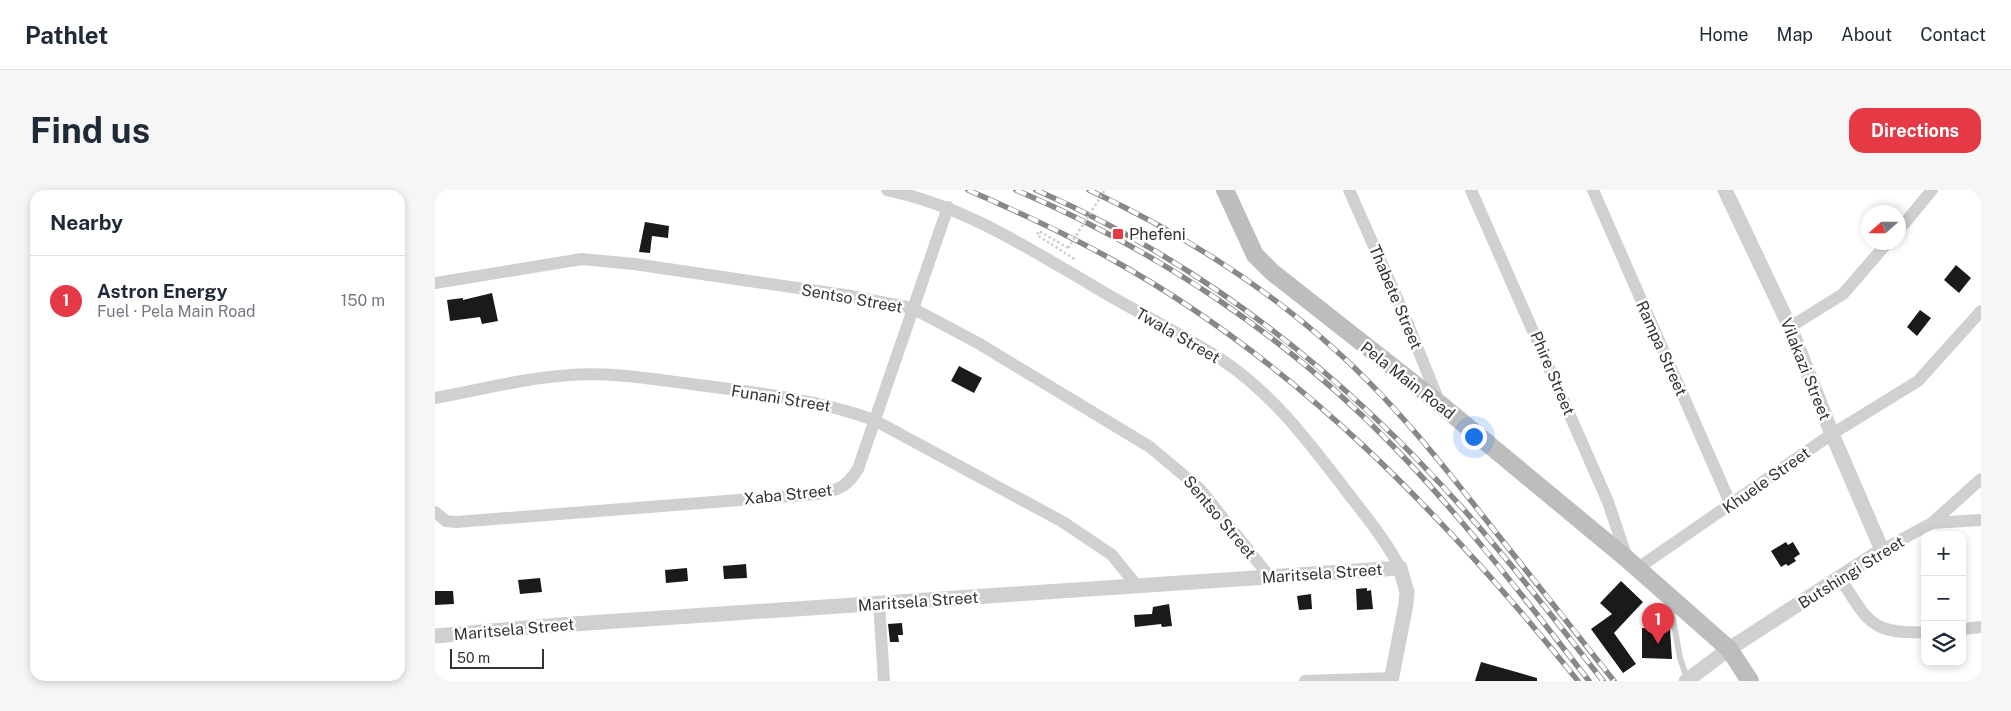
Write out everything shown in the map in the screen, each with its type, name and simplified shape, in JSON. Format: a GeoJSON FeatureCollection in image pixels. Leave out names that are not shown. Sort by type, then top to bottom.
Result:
{"type":"FeatureCollection","features":[{"type":"Feature","properties":{"kind":"main road","name":"Pela Main Road"},"geometry":{"type":"LineString","coordinates":[[1225,190],[1248,242],[1263,263],[1440,404],[1633,564],[1729,649],[1751,681]]}},
{"type":"Feature","properties":{"kind":"street","name":"Twala Street"},"geometry":{"type":"LineString","coordinates":[[887,190],[948,207],[1032,250],[1207,351],[1247,379],[1277,404],[1295,425],[1373,525],[1400,568]]}},
{"type":"Feature","properties":{"kind":"street","name":"Thabete Street"},"geometry":{"type":"LineString","coordinates":[[1349,190],[1405,316],[1440,404]]}},
{"type":"Feature","properties":{"kind":"street","name":"Phire Street"},"geometry":{"type":"LineString","coordinates":[[1471,190],[1601,485],[1633,564]]}},
{"type":"Feature","properties":{"kind":"street","name":"Rampa Street"},"geometry":{"type":"LineString","coordinates":[[1593,190],[1731,505]]}},
{"type":"Feature","properties":{"kind":"street","name":"Vilakazi Street"},"geometry":{"type":"LineString","coordinates":[[1725,190],[1790,327],[1832,434],[1882,550]]}},
{"type":"Feature","properties":{"kind":"street"},"geometry":{"type":"LineString","coordinates":[[1906,222],[1932,190]]}},
{"type":"Feature","properties":{"kind":"street","name":"Xaba Street"},"geometry":{"type":"LineString","coordinates":[[435,512],[446,521],[456,522],[835,491],[851,480],[858,469],[948,207]]}},
{"type":"Feature","properties":{"kind":"street"},"geometry":{"type":"LineString","coordinates":[[1790,327],[1843,294],[1881,250]]}},
{"type":"Feature","properties":{"kind":"street","name":"Sentso Street"},"geometry":{"type":"LineString","coordinates":[[435,283],[582,259],[634,264],[845,295],[912,308],[978,343],[1150,447],[1200,489],[1269,576]]}},
{"type":"Feature","properties":{"kind":"street","name":"Khuele Street"},"geometry":{"type":"LineString","coordinates":[[1633,564],[1731,505],[1832,434],[1919,381],[1981,311]]}},
{"type":"Feature","properties":{"kind":"street","name":"Funani Street"},"geometry":{"type":"LineString","coordinates":[[435,398],[570,375],[622,376],[812,401],[874,420],[1063,522],[1112,555],[1137,586]]}},
{"type":"Feature","properties":{"kind":"street"},"geometry":{"type":"LineString","coordinates":[[1933,523],[1981,479]]}},
{"type":"Feature","properties":{"kind":"street","name":"Butshingi Street"},"geometry":{"type":"LineString","coordinates":[[1687,680],[1729,649],[1882,550],[1933,523],[1981,520]]}},
{"type":"Feature","properties":{"kind":"street"},"geometry":{"type":"LineString","coordinates":[[1305,681],[1391,680],[1407,592],[1400,568]]}},
{"type":"Feature","properties":{"kind":"street","name":"Maritsela Street"},"geometry":{"type":"LineString","coordinates":[[435,636],[568,624],[1400,568]]}},
{"type":"Feature","properties":{"kind":"street"},"geometry":{"type":"LineString","coordinates":[[1840,578],[1858,607],[1874,624],[1897,633],[1921,632]]}},
{"type":"Feature","properties":{"kind":"street"},"geometry":{"type":"LineString","coordinates":[[879,603],[884,681]]}},
{"type":"Feature","properties":{"kind":"street"},"geometry":{"type":"LineString","coordinates":[[1966,629],[1981,627]]}},
{"type":"Feature","properties":{"kind":"lane"},"geometry":{"type":"LineString","coordinates":[[1667,594],[1680,658],[1687,680]]}},
{"type":"Feature","properties":{"kind":"path"},"geometry":{"type":"LineString","coordinates":[[1076,260],[1037,235],[1039,231],[1068,248],[1105,190]]}},
{"type":"Feature","properties":{"kind":"building"},"geometry":{"type":"Polygon","coordinates":[[[645,222],[669,226],[668,238],[652,236],[650,253],[639,252],[645,222]]]}},
{"type":"Feature","properties":{"kind":"building"},"geometry":{"type":"Polygon","coordinates":[[[1956,265],[1971,278],[1959,293],[1944,280],[1956,265]]]}},
{"type":"Feature","properties":{"kind":"building"},"geometry":{"type":"Polygon","coordinates":[[[492,293],[498,321],[482,324],[480,317],[450,321],[447,300],[463,298],[463,300],[492,293]]]}},
{"type":"Feature","properties":{"kind":"building"},"geometry":{"type":"Polygon","coordinates":[[[1920,310],[1931,318],[1917,336],[1907,327],[1920,310]]]}},
{"type":"Feature","properties":{"kind":"building"},"geometry":{"type":"Polygon","coordinates":[[[959,366],[982,378],[974,393],[951,381],[959,366]]]}},
{"type":"Feature","properties":{"kind":"building"},"geometry":{"type":"Polygon","coordinates":[[[1786,542],[1788,545],[1793,542],[1800,554],[1794,558],[1796,561],[1788,566],[1786,564],[1781,567],[1771,551],[1786,542]]]}},
{"type":"Feature","properties":{"kind":"building"},"geometry":{"type":"Polygon","coordinates":[[[746,564],[747,578],[724,579],[723,566],[746,564]]]}},
{"type":"Feature","properties":{"kind":"building"},"geometry":{"type":"Polygon","coordinates":[[[687,568],[688,581],[666,583],[665,570],[687,568]]]}},
{"type":"Feature","properties":{"kind":"building"},"geometry":{"type":"Polygon","coordinates":[[[540,578],[542,592],[520,594],[518,580],[540,578]]]}},
{"type":"Feature","properties":{"kind":"building"},"geometry":{"type":"Polygon","coordinates":[[[1621,581],[1643,602],[1614,633],[1636,664],[1623,673],[1591,629],[1612,614],[1600,603],[1621,581]]]}},
{"type":"Feature","properties":{"kind":"building"},"geometry":{"type":"Polygon","coordinates":[[[1367,588],[1367,591],[1371,590],[1373,609],[1357,610],[1356,589],[1367,588]]]}},
{"type":"Feature","properties":{"kind":"building"},"geometry":{"type":"Polygon","coordinates":[[[435,591],[453,591],[454,604],[435,605],[435,591]]]}},
{"type":"Feature","properties":{"kind":"building"},"geometry":{"type":"Polygon","coordinates":[[[1311,594],[1312,609],[1299,610],[1297,596],[1311,594]]]}},
{"type":"Feature","properties":{"kind":"building"},"geometry":{"type":"Polygon","coordinates":[[[1169,604],[1172,626],[1162,627],[1161,624],[1135,627],[1134,615],[1152,614],[1153,607],[1169,604]]]}},
{"type":"Feature","properties":{"kind":"building"},"geometry":{"type":"Polygon","coordinates":[[[902,623],[903,635],[898,635],[899,642],[890,642],[888,624],[902,623]]]}},
{"type":"Feature","properties":{"kind":"building"},"geometry":{"type":"Polygon","coordinates":[[[1642,628],[1670,629],[1672,659],[1642,658],[1642,628]]]}},
{"type":"Feature","properties":{"kind":"building"},"geometry":{"type":"Polygon","coordinates":[[[1481,662],[1537,678],[1537,681],[1475,681],[1481,662]]]}},
{"type":"Feature","properties":{"kind":"railway"},"geometry":{"type":"LineString","coordinates":[[968,190],[1076,240],[1111,259],[1179,300],[1244,345],[1306,395],[1365,447],[1421,503],[1528,620],[1578,681]]}},
{"type":"Feature","properties":{"kind":"railway"},"geometry":{"type":"LineString","coordinates":[[1016,190],[1120,240],[1170,269],[1265,333],[1310,369],[1354,408],[1421,476],[1495,562],[1589,681]]}},
{"type":"Feature","properties":{"kind":"railway"},"geometry":{"type":"LineString","coordinates":[[1036,190],[1103,222],[1167,258],[1228,298],[1287,342],[1343,389],[1396,439],[1496,547],[1603,681]]}},
{"type":"Feature","properties":{"kind":"railway"},"geometry":{"type":"LineString","coordinates":[[1089,190],[1154,223],[1216,260],[1276,301],[1332,347],[1376,389],[1437,458],[1614,681]]}},
{"type":"Feature","properties":{"kind":"place","name":"Phefeni"},"geometry":{"type":"Point","coordinates":[1118,234]}},
{"type":"Feature","properties":{"kind":"place","name":"Astron Energy"},"geometry":{"type":"Point","coordinates":[1658,644]}}]}
